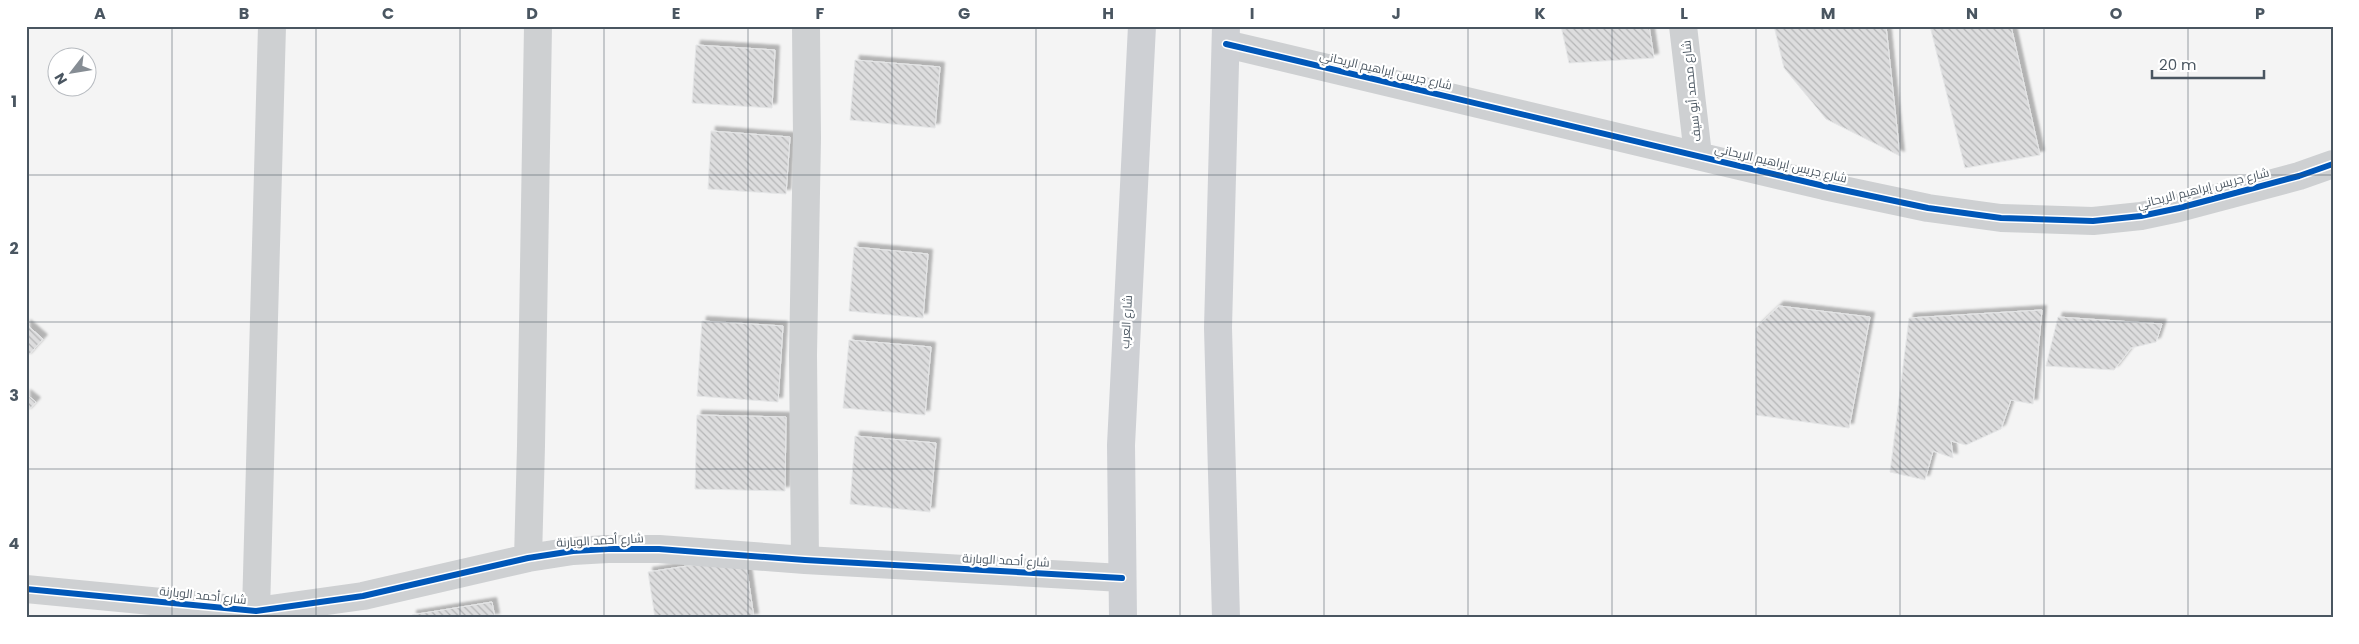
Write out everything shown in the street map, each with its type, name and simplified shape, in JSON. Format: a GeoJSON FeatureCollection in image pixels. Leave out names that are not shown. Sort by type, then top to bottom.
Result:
{"type":"FeatureCollection","features":[{"type":"Feature","properties":{"kind":"main road","name":"شارع العرب"},"geometry":{"type":"LineString","coordinates":[[1119,615],[1122,578],[1121,445],[1124,355],[1142,26]]}},
{"type":"Feature","properties":{"kind":"main road"},"geometry":{"type":"LineString","coordinates":[[1226,35],[1218,328],[1226,618]]}},
{"type":"Feature","properties":{"kind":"street"},"geometry":{"type":"LineString","coordinates":[[256,611],[272,26]]}},
{"type":"Feature","properties":{"kind":"street"},"geometry":{"type":"LineString","coordinates":[[528,558],[532,446],[538,26]]}},
{"type":"Feature","properties":{"kind":"street"},"geometry":{"type":"LineString","coordinates":[[805,560],[803,355],[807,138],[806,26]]}},
{"type":"Feature","properties":{"kind":"street","name":"شارع محمد أبو سيف"},"geometry":{"type":"LineString","coordinates":[[1684,26],[1698,155]]}},
{"type":"Feature","properties":{"kind":"street","name":"شارع جريس إبراهيم الريحاني"},"geometry":{"type":"LineString","coordinates":[[1226,35],[1824,186],[1928,208],[2001,218],[2094,221],[2140,216],[2179,208],[2299,176],[2333,164]]}},
{"type":"Feature","properties":{"kind":"street","name":"شارع جريس إبراهيم الريحاني"},"geometry":{"type":"LineString","coordinates":[[2299,176],[2333,176]]}},
{"type":"Feature","properties":{"kind":"street","name":"شارع أحمد الوبارنة"},"geometry":{"type":"LineString","coordinates":[[26,589],[256,611],[364,607],[528,558],[573,551],[660,549],[805,560],[1122,578]]}},
{"type":"Feature","properties":{"kind":"building"},"geometry":{"type":"Polygon","coordinates":[[[1561,26],[1649,26],[1654,58],[1569,63],[1561,26]]]}},
{"type":"Feature","properties":{"kind":"building"},"geometry":{"type":"Polygon","coordinates":[[[1774,26],[1886,26],[1900,156],[1826,119],[1784,68],[1774,26]]]}},
{"type":"Feature","properties":{"kind":"building"},"geometry":{"type":"Polygon","coordinates":[[[1930,26],[2011,26],[2040,155],[1965,168],[1930,26]]]}},
{"type":"Feature","properties":{"kind":"building"},"geometry":{"type":"Polygon","coordinates":[[[696,45],[775,50],[772,108],[692,103],[696,45]]]}},
{"type":"Feature","properties":{"kind":"building"},"geometry":{"type":"Polygon","coordinates":[[[855,60],[940,67],[935,128],[850,120],[855,60]]]}},
{"type":"Feature","properties":{"kind":"building"},"geometry":{"type":"Polygon","coordinates":[[[711,131],[790,137],[786,194],[708,189],[711,131]]]}},
{"type":"Feature","properties":{"kind":"building"},"geometry":{"type":"Polygon","coordinates":[[[854,247],[928,254],[923,318],[849,311],[854,247]]]}},
{"type":"Feature","properties":{"kind":"building"},"geometry":{"type":"Polygon","coordinates":[[[1779,306],[1870,317],[1849,428],[1756,415],[1756,328],[1779,306]]]}},
{"type":"Feature","properties":{"kind":"building"},"geometry":{"type":"Polygon","coordinates":[[[2042,310],[2033,404],[2011,400],[2001,429],[1966,445],[1951,441],[1953,458],[1933,451],[1925,480],[1890,472],[1909,318],[2042,310]]]}},
{"type":"Feature","properties":{"kind":"building"},"geometry":{"type":"Polygon","coordinates":[[[2058,317],[2162,324],[2156,342],[2131,348],[2114,370],[2046,366],[2058,317]]]}},
{"type":"Feature","properties":{"kind":"building"},"geometry":{"type":"Polygon","coordinates":[[[702,321],[783,326],[778,402],[697,396],[702,321]]]}},
{"type":"Feature","properties":{"kind":"building"},"geometry":{"type":"Polygon","coordinates":[[[26,324],[43,339],[26,358],[26,324]]]}},
{"type":"Feature","properties":{"kind":"building"},"geometry":{"type":"Polygon","coordinates":[[[849,340],[931,347],[925,415],[843,408],[849,340]]]}},
{"type":"Feature","properties":{"kind":"building"},"geometry":{"type":"Polygon","coordinates":[[[26,394],[36,402],[26,413],[26,394]]]}},
{"type":"Feature","properties":{"kind":"building"},"geometry":{"type":"Polygon","coordinates":[[[697,415],[786,417],[785,491],[695,489],[697,415]]]}},
{"type":"Feature","properties":{"kind":"building"},"geometry":{"type":"Polygon","coordinates":[[[855,436],[936,443],[930,512],[850,504],[855,436]]]}},
{"type":"Feature","properties":{"kind":"building"},"geometry":{"type":"Polygon","coordinates":[[[745,557],[754,618],[655,618],[648,572],[745,557]]]}},
{"type":"Feature","properties":{"kind":"building"},"geometry":{"type":"Polygon","coordinates":[[[492,602],[495,618],[412,618],[412,615],[492,602]]]}},
{"type":"Feature","properties":{"kind":"cycle path"},"geometry":{"type":"LineString","coordinates":[[1226,44],[1824,186],[1928,208],[2001,218],[2093,221],[2141,216],[2179,208],[2299,176],[2333,164]]}},
{"type":"Feature","properties":{"kind":"cycle path"},"geometry":{"type":"LineString","coordinates":[[26,589],[256,611],[363,596],[528,558],[573,551],[608,549],[659,549],[805,560],[1122,578]]}}]}
